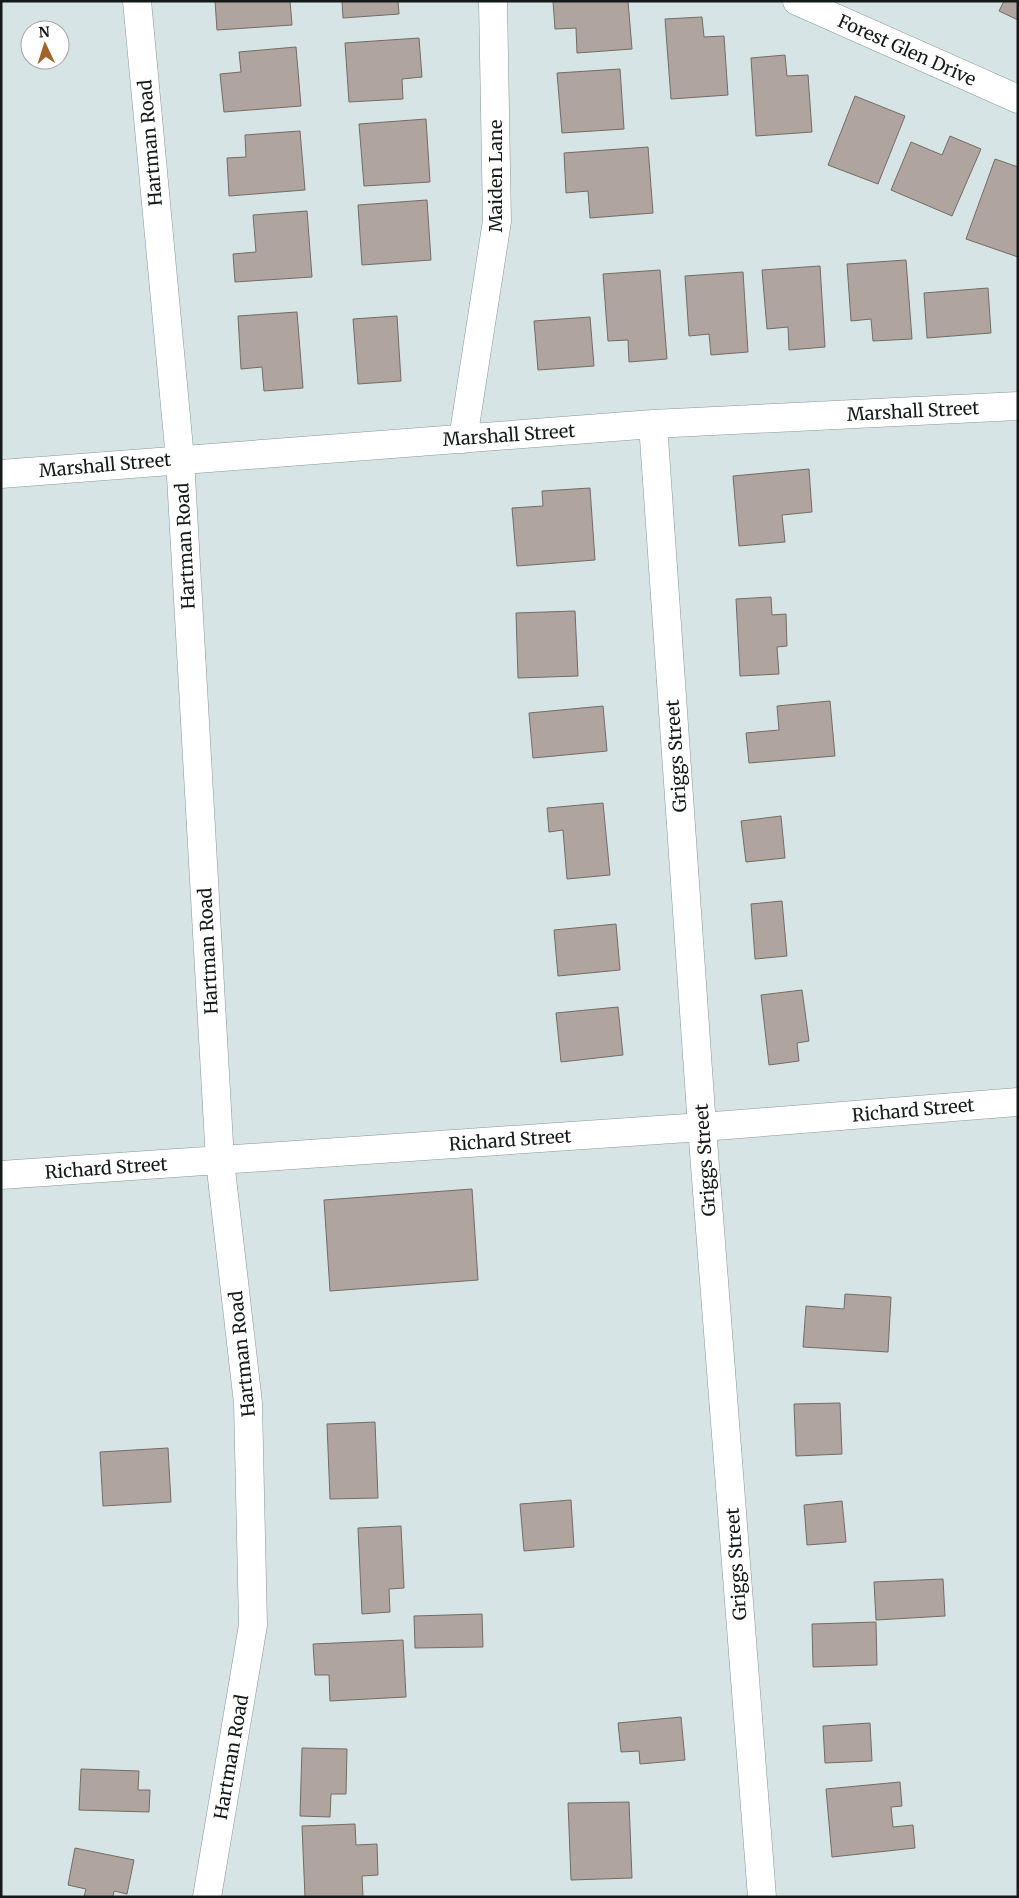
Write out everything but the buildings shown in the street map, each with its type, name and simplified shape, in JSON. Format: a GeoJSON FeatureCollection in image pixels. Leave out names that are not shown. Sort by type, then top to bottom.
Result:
{"type":"FeatureCollection","features":[{"type":"Feature","properties":{"kind":"street","name":"Hartman Road"},"geometry":{"type":"LineString","coordinates":[[137,1],[180,459],[220,1161],[248,1402],[253,1625],[208,1897]]}},
{"type":"Feature","properties":{"kind":"street","name":"Maiden Lane"},"geometry":{"type":"LineString","coordinates":[[463,439],[497,221],[493,1]]}},
{"type":"Feature","properties":{"kind":"street","name":"Forest Glen Drive"},"geometry":{"type":"LineString","coordinates":[[797,1],[1018,99]]}},
{"type":"Feature","properties":{"kind":"street","name":"Marshall Street"},"geometry":{"type":"LineString","coordinates":[[1,474],[653,424],[1018,406]]}},
{"type":"Feature","properties":{"kind":"street","name":"Griggs Street"},"geometry":{"type":"LineString","coordinates":[[653,424],[702,1127],[762,1897]]}},
{"type":"Feature","properties":{"kind":"street","name":"Richard Street"},"geometry":{"type":"LineString","coordinates":[[1,1176],[702,1127],[1018,1102]]}}]}
